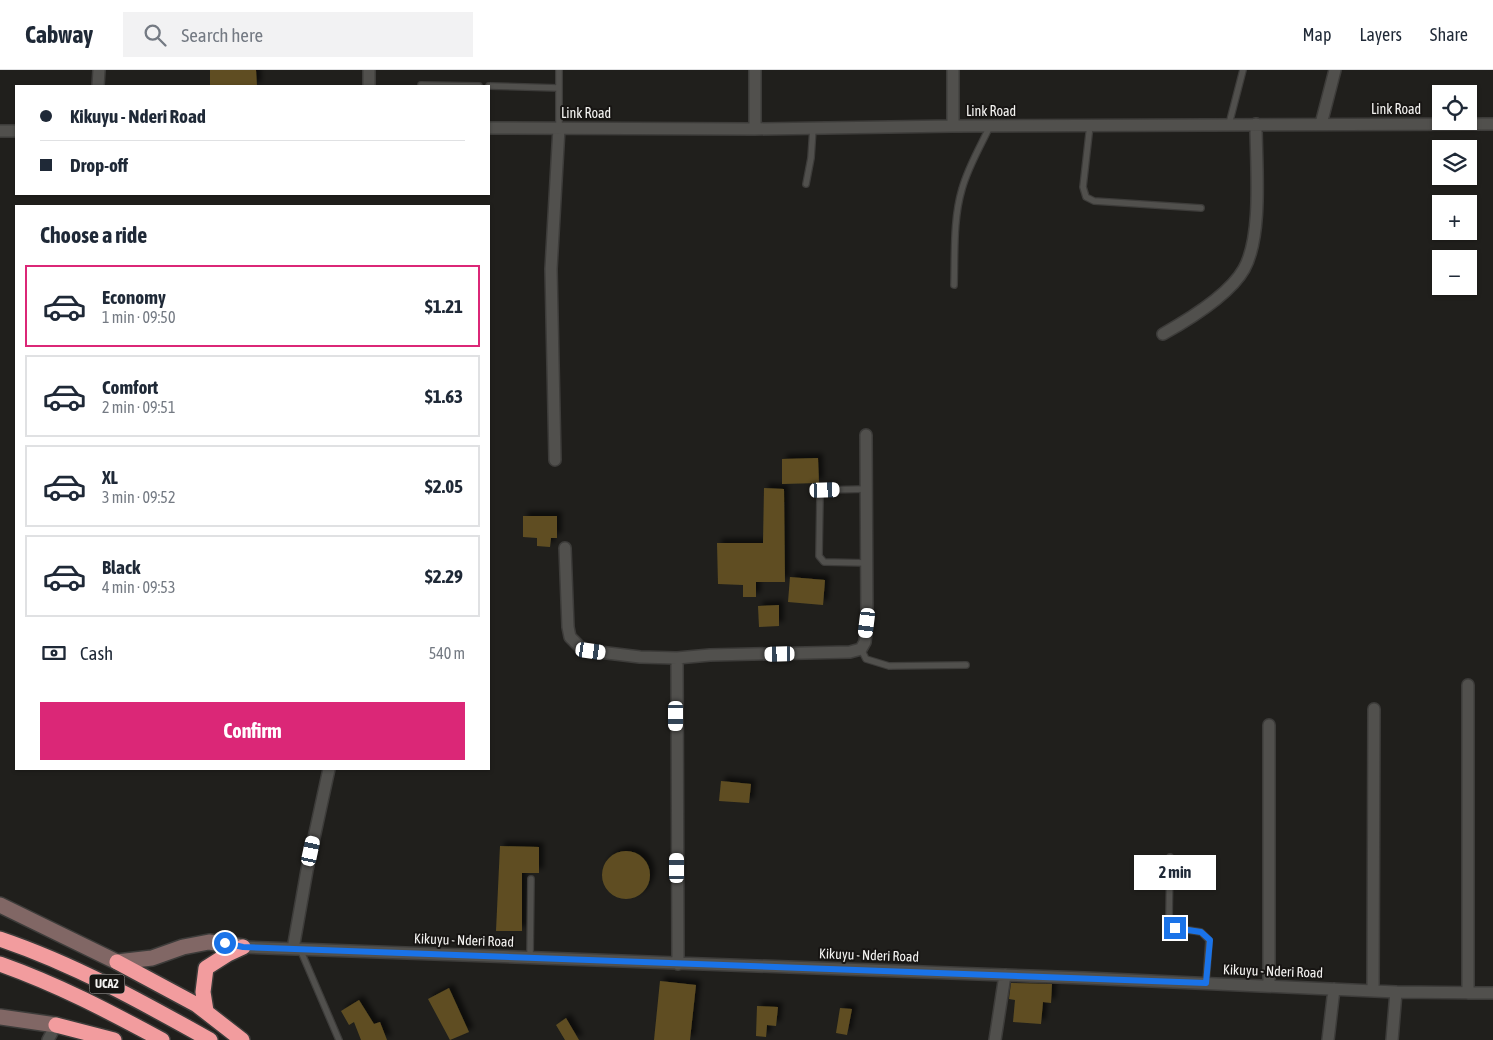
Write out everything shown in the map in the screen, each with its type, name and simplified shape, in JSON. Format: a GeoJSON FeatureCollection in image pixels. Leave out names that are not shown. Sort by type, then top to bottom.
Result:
{"type":"FeatureCollection","features":[{"type":"Feature","properties":{"kind":"highway","name":"UCA2"},"geometry":{"type":"LineString","coordinates":[[0,939],[73,967],[124,992],[210,1040]]}},
{"type":"Feature","properties":{"kind":"highway"},"geometry":{"type":"LineString","coordinates":[[206,1011],[203,992],[206,968],[243,947]]}},
{"type":"Feature","properties":{"kind":"highway"},"geometry":{"type":"LineString","coordinates":[[117,962],[206,1011],[242,1040]]}},
{"type":"Feature","properties":{"kind":"highway","name":"UCA2"},"geometry":{"type":"LineString","coordinates":[[0,964],[74,993],[162,1040]]}},
{"type":"Feature","properties":{"kind":"highway"},"geometry":{"type":"LineString","coordinates":[[56,1025],[114,1040]]}},
{"type":"Feature","properties":{"kind":"street"},"geometry":{"type":"LineString","coordinates":[[98,85],[99,70]]}},
{"type":"Feature","properties":{"kind":"street"},"geometry":{"type":"LineString","coordinates":[[369,70],[369,85]]}},
{"type":"Feature","properties":{"kind":"street"},"geometry":{"type":"LineString","coordinates":[[755,70],[755,129]]}},
{"type":"Feature","properties":{"kind":"street"},"geometry":{"type":"LineString","coordinates":[[953,126],[954,70]]}},
{"type":"Feature","properties":{"kind":"street"},"geometry":{"type":"LineString","coordinates":[[1320,124],[1335,70]]}},
{"type":"Feature","properties":{"kind":"street","name":"Link Road"},"geometry":{"type":"LineString","coordinates":[[490,128],[755,129],[1229,124],[1493,124]]}},
{"type":"Feature","properties":{"kind":"street"},"geometry":{"type":"LineString","coordinates":[[1163,334],[1188,320],[1233,283],[1244,270],[1252,252],[1257,207],[1256,124]]}},
{"type":"Feature","properties":{"kind":"street"},"geometry":{"type":"LineString","coordinates":[[555,460],[552,269],[559,128]]}},
{"type":"Feature","properties":{"kind":"street"},"geometry":{"type":"LineString","coordinates":[[0,131],[15,131]]}},
{"type":"Feature","properties":{"kind":"street"},"geometry":{"type":"LineString","coordinates":[[565,548],[570,637],[580,647],[591,651],[640,657],[677,658],[710,655],[850,652],[861,649],[865,642],[867,623],[866,435]]}},
{"type":"Feature","properties":{"kind":"street"},"geometry":{"type":"LineString","coordinates":[[677,658],[678,964]]}},
{"type":"Feature","properties":{"kind":"street"},"geometry":{"type":"LineString","coordinates":[[1468,686],[1468,993]]}},
{"type":"Feature","properties":{"kind":"street"},"geometry":{"type":"LineString","coordinates":[[1373,990],[1374,709]]}},
{"type":"Feature","properties":{"kind":"street"},"geometry":{"type":"LineString","coordinates":[[1269,986],[1270,725]]}},
{"type":"Feature","properties":{"kind":"street"},"geometry":{"type":"LineString","coordinates":[[296,949],[307,870],[329,770]]}},
{"type":"Feature","properties":{"kind":"street","name":"UCA2"},"geometry":{"type":"LineString","coordinates":[[0,904],[117,962]]}},
{"type":"Feature","properties":{"kind":"street"},"geometry":{"type":"LineString","coordinates":[[117,962],[152,958],[183,947],[209,942],[243,947]]}},
{"type":"Feature","properties":{"kind":"street","name":"Kikuyu - Nderi Road"},"geometry":{"type":"LineString","coordinates":[[243,947],[1005,975],[1396,992],[1493,993]]}},
{"type":"Feature","properties":{"kind":"street"},"geometry":{"type":"LineString","coordinates":[[995,1040],[1005,975]]}},
{"type":"Feature","properties":{"kind":"street"},"geometry":{"type":"LineString","coordinates":[[1328,1040],[1334,989]]}},
{"type":"Feature","properties":{"kind":"street"},"geometry":{"type":"LineString","coordinates":[[1392,1040],[1396,992]]}},
{"type":"Feature","properties":{"kind":"street"},"geometry":{"type":"LineString","coordinates":[[0,1017],[56,1025],[48,1040]]}},
{"type":"Feature","properties":{"kind":"lane"},"geometry":{"type":"LineString","coordinates":[[559,70],[559,128]]}},
{"type":"Feature","properties":{"kind":"lane"},"geometry":{"type":"LineString","coordinates":[[1229,124],[1243,70]]}},
{"type":"Feature","properties":{"kind":"lane"},"geometry":{"type":"LineString","coordinates":[[490,86],[559,88]]}},
{"type":"Feature","properties":{"kind":"lane"},"geometry":{"type":"LineString","coordinates":[[954,285],[957,216],[961,192],[990,126]]}},
{"type":"Feature","properties":{"kind":"lane"},"geometry":{"type":"LineString","coordinates":[[1090,126],[1083,188],[1086,197],[1094,201],[1201,208]]}},
{"type":"Feature","properties":{"kind":"lane"},"geometry":{"type":"LineString","coordinates":[[806,184],[811,158],[813,128]]}},
{"type":"Feature","properties":{"kind":"lane"},"geometry":{"type":"LineString","coordinates":[[867,489],[825,490],[821,492],[819,556],[824,562],[868,563]]}},
{"type":"Feature","properties":{"kind":"lane"},"geometry":{"type":"LineString","coordinates":[[861,649],[866,659],[889,666],[966,665]]}},
{"type":"Feature","properties":{"kind":"lane"},"geometry":{"type":"LineString","coordinates":[[1170,857],[1169,920],[1175,928],[1201,932],[1210,940],[1206,983]]}},
{"type":"Feature","properties":{"kind":"lane"},"geometry":{"type":"LineString","coordinates":[[530,957],[531,879]]}},
{"type":"Feature","properties":{"kind":"lane"},"geometry":{"type":"LineString","coordinates":[[296,949],[339,1040]]}},
{"type":"Feature","properties":{"kind":"building"},"geometry":{"type":"Polygon","coordinates":[[[210,70],[256,70],[257,85],[210,85],[210,70]]]}},
{"type":"Feature","properties":{"kind":"building"},"geometry":{"type":"Polygon","coordinates":[[[818,458],[819,483],[782,484],[782,459],[818,458]]]}},
{"type":"Feature","properties":{"kind":"building"},"geometry":{"type":"Polygon","coordinates":[[[764,488],[784,489],[785,582],[756,582],[756,597],[743,597],[743,585],[718,584],[717,543],[763,543],[764,488]]]}},
{"type":"Feature","properties":{"kind":"building"},"geometry":{"type":"Polygon","coordinates":[[[523,516],[557,516],[557,538],[551,538],[550,547],[537,546],[537,538],[523,537],[523,516]]]}},
{"type":"Feature","properties":{"kind":"building"},"geometry":{"type":"Polygon","coordinates":[[[790,577],[825,580],[823,605],[788,602],[790,577]]]}},
{"type":"Feature","properties":{"kind":"building"},"geometry":{"type":"Polygon","coordinates":[[[779,605],[779,626],[759,627],[758,606],[779,605]]]}},
{"type":"Feature","properties":{"kind":"building"},"geometry":{"type":"Polygon","coordinates":[[[721,781],[751,784],[749,803],[719,801],[721,781]]]}},
{"type":"Feature","properties":{"kind":"building"},"geometry":{"type":"Polygon","coordinates":[[[500,846],[539,847],[539,873],[522,873],[522,931],[496,931],[500,846]]]}},
{"type":"Feature","properties":{"kind":"building"},"geometry":{"type":"Polygon","coordinates":[[[626,851],[635,853],[643,858],[648,866],[650,875],[648,884],[643,892],[635,897],[626,899],[617,897],[609,892],[604,884],[602,875],[604,866],[609,858],[617,853],[626,851]]]}},
{"type":"Feature","properties":{"kind":"building"},"geometry":{"type":"Polygon","coordinates":[[[660,981],[696,985],[690,1040],[654,1040],[660,981]]]}},
{"type":"Feature","properties":{"kind":"building"},"geometry":{"type":"Polygon","coordinates":[[[1011,983],[1052,984],[1051,1003],[1043,1002],[1041,1024],[1013,1022],[1015,1000],[1009,999],[1011,983]]]}},
{"type":"Feature","properties":{"kind":"building"},"geometry":{"type":"Polygon","coordinates":[[[449,988],[469,1032],[450,1040],[428,999],[449,988]]]}},
{"type":"Feature","properties":{"kind":"building"},"geometry":{"type":"Polygon","coordinates":[[[359,1000],[374,1024],[380,1022],[387,1040],[361,1040],[354,1022],[349,1025],[341,1011],[359,1000]]]}},
{"type":"Feature","properties":{"kind":"building"},"geometry":{"type":"Polygon","coordinates":[[[757,1006],[778,1007],[776,1026],[767,1025],[766,1037],[756,1036],[757,1006]]]}},
{"type":"Feature","properties":{"kind":"building"},"geometry":{"type":"Polygon","coordinates":[[[840,1008],[852,1009],[847,1035],[836,1033],[840,1008]]]}},
{"type":"Feature","properties":{"kind":"building"},"geometry":{"type":"Polygon","coordinates":[[[566,1018],[579,1040],[565,1040],[556,1025],[566,1018]]]}},
{"type":"Feature","properties":{"kind":"route"},"geometry":{"type":"LineString","coordinates":[[225,943],[243,947],[1206,983],[1210,940],[1201,932],[1175,928]]}}]}
